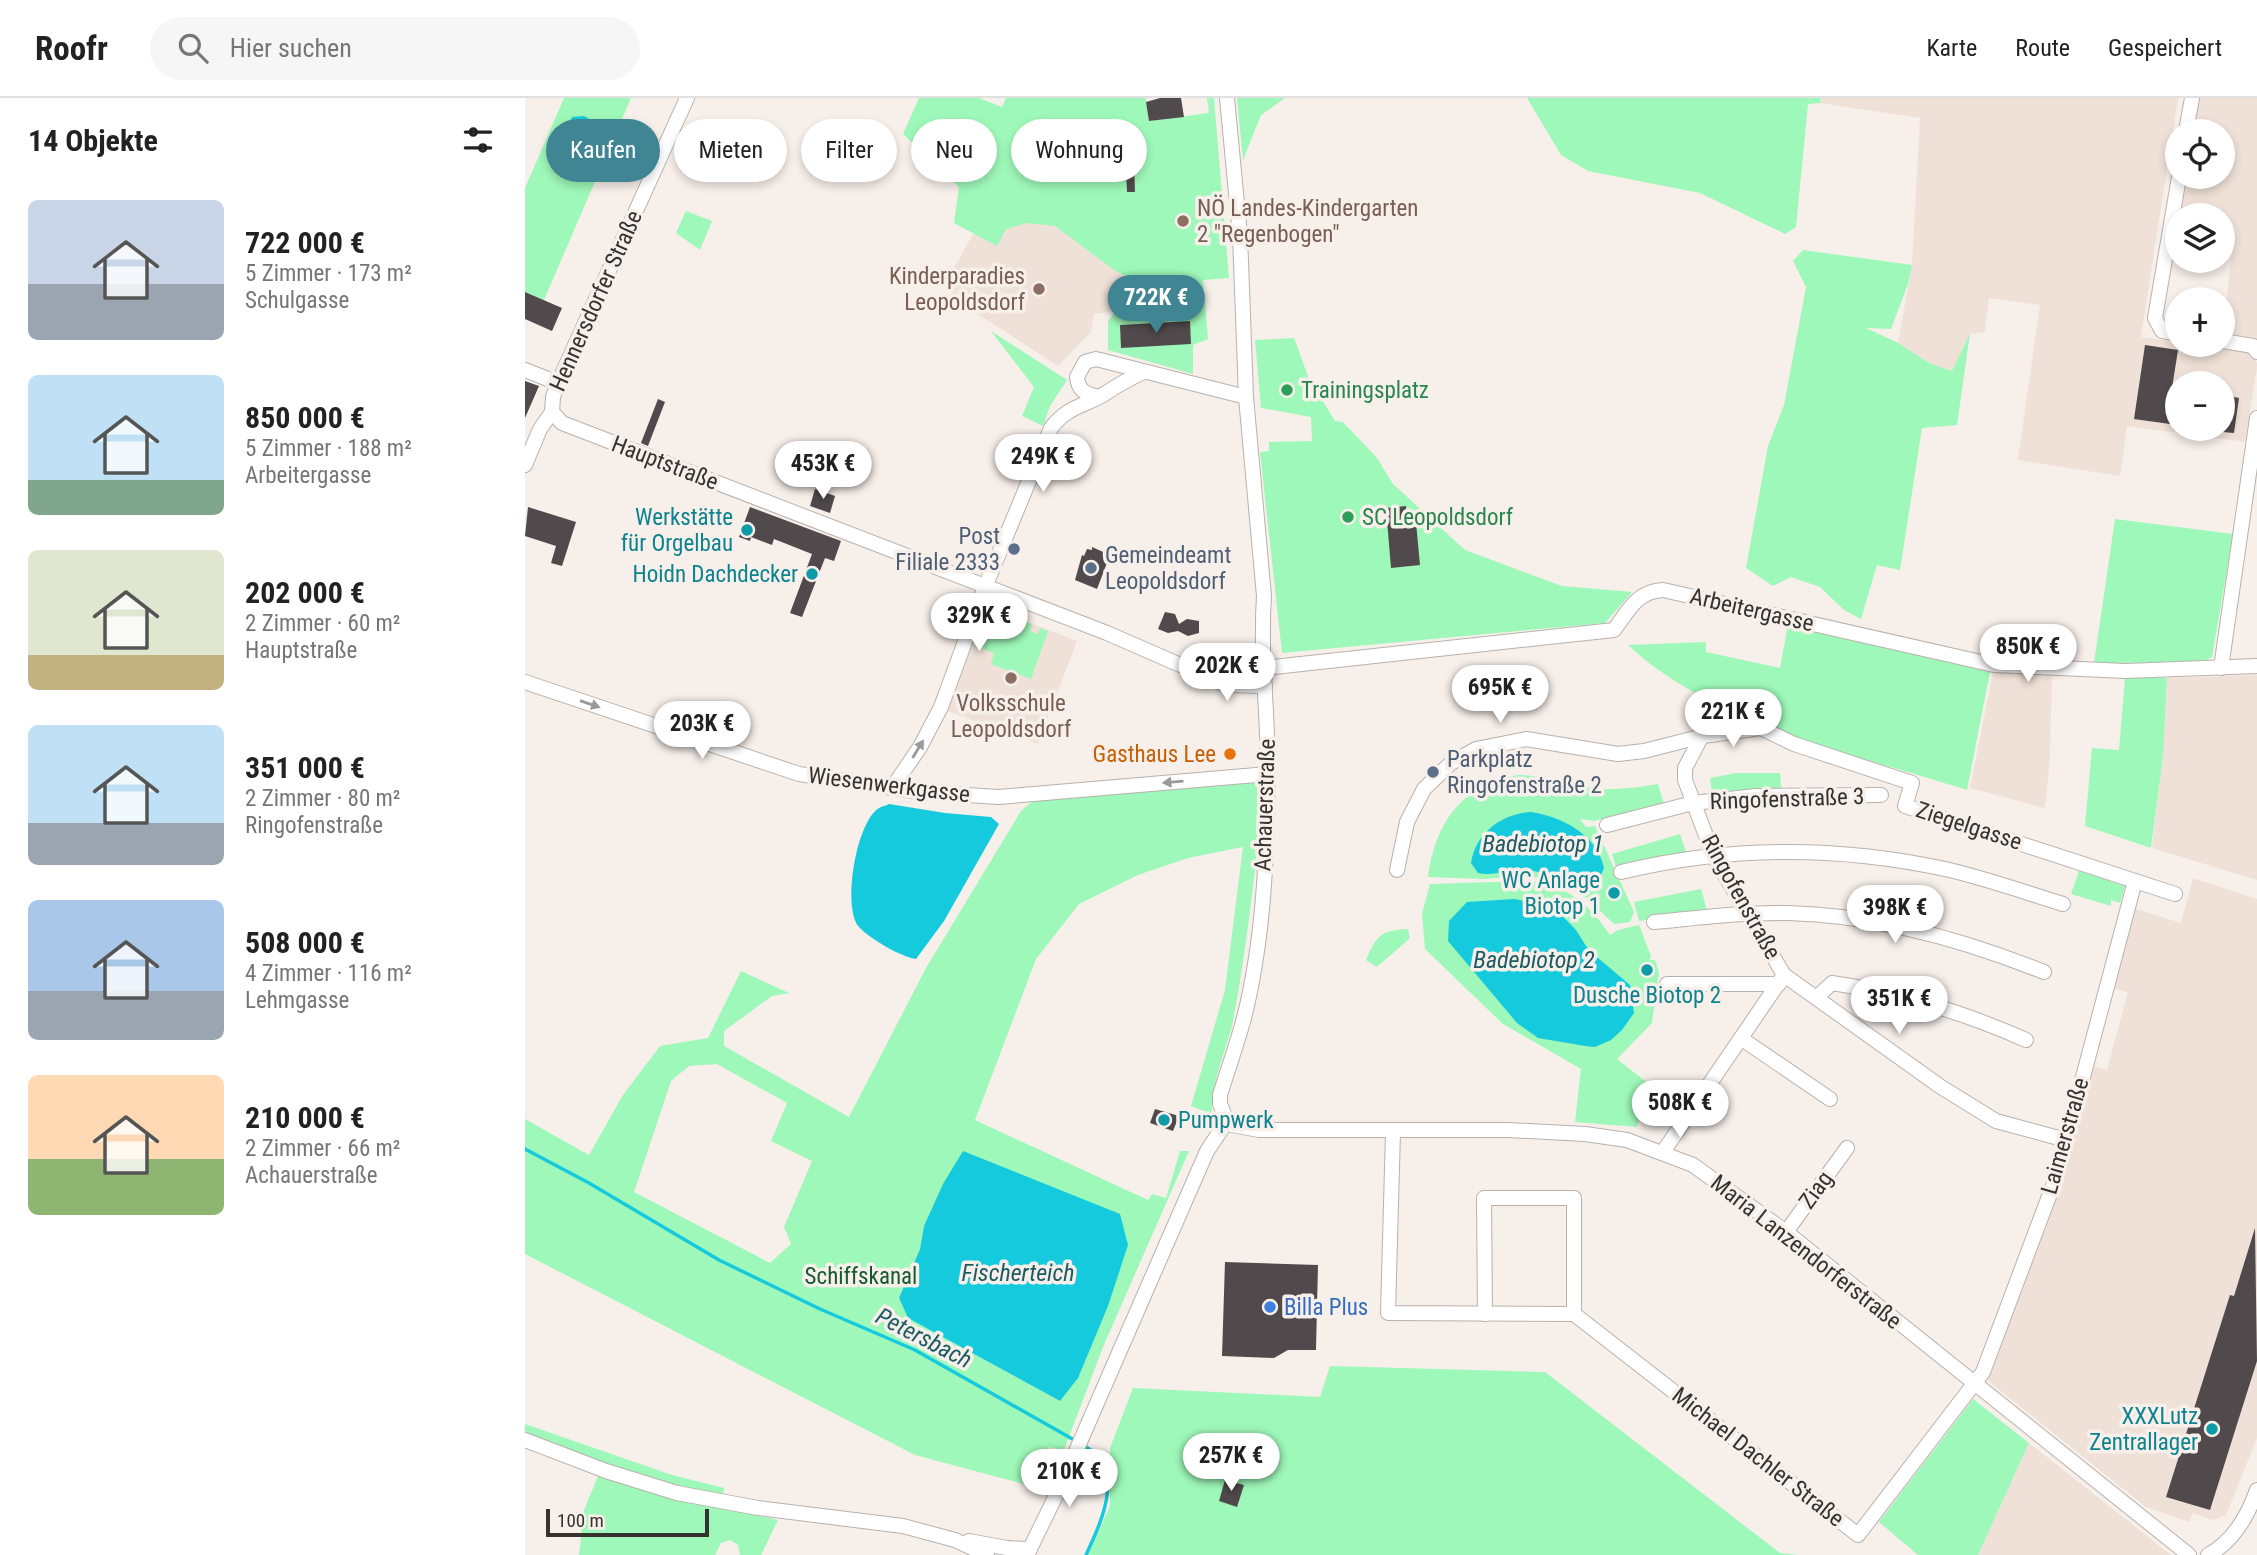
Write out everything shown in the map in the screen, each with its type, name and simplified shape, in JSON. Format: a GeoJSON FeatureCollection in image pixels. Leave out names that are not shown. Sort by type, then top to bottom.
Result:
{"type":"FeatureCollection","features":[{"type":"Feature","properties":{"kind":"street","name":"Hennersdorfer Straße"},"geometry":{"type":"LineString","coordinates":[[525,465],[540,429],[552,412],[558,383],[687,98]]}},
{"type":"Feature","properties":{"kind":"street","name":"Achauerstraße"},"geometry":{"type":"LineString","coordinates":[[1227,98],[1240,235],[1246,397],[1263,596],[1268,774],[1267,834],[1257,946],[1244,1017],[1220,1095],[1220,1104],[1227,1121]]}},
{"type":"Feature","properties":{"kind":"street"},"geometry":{"type":"LineString","coordinates":[[2188,119],[2192,98]]}},
{"type":"Feature","properties":{"kind":"street"},"geometry":{"type":"LineString","coordinates":[[2165,332],[2155,318],[2177,189]]}},
{"type":"Feature","properties":{"kind":"street"},"geometry":{"type":"LineString","coordinates":[[2235,343],[2253,346],[2257,352]]}},
{"type":"Feature","properties":{"kind":"street"},"geometry":{"type":"LineString","coordinates":[[1144,372],[1112,386],[1103,395],[1091,396],[1080,389],[1078,371],[1090,360],[1108,361],[1246,397]]}},
{"type":"Feature","properties":{"kind":"street"},"geometry":{"type":"LineString","coordinates":[[1108,361],[1114,372],[1112,386]]}},
{"type":"Feature","properties":{"kind":"street"},"geometry":{"type":"LineString","coordinates":[[525,370],[558,383]]}},
{"type":"Feature","properties":{"kind":"street"},"geometry":{"type":"LineString","coordinates":[[892,788],[920,747],[940,707],[985,587],[1051,428],[1062,415],[1097,396]]}},
{"type":"Feature","properties":{"kind":"street","name":"Hauptstraße"},"geometry":{"type":"LineString","coordinates":[[552,412],[562,423],[1107,634],[1212,679],[1227,674],[1265,677]]}},
{"type":"Feature","properties":{"kind":"street"},"geometry":{"type":"LineString","coordinates":[[2221,668],[2257,418]]}},
{"type":"Feature","properties":{"kind":"street","name":"Arbeitergasse"},"geometry":{"type":"LineString","coordinates":[[1265,677],[1614,630],[1640,596],[1651,590],[1663,590],[1994,665],[2126,671],[2257,666]]}},
{"type":"Feature","properties":{"kind":"street","name":"Wiesenwerkgasse"},"geometry":{"type":"LineString","coordinates":[[525,682],[799,774],[956,796],[999,797],[1268,774]]}},
{"type":"Feature","properties":{"kind":"street","name":"Ziegelgasse"},"geometry":{"type":"LineString","coordinates":[[1716,709],[1724,709],[1794,744],[1912,783],[1905,806],[2175,894]]}},
{"type":"Feature","properties":{"kind":"street","name":"Ringofenstraße"},"geometry":{"type":"LineString","coordinates":[[1716,709],[1685,768],[1685,780],[1714,857],[1781,980],[1817,997],[1941,1087],[1996,1121],[2066,1140]]}},
{"type":"Feature","properties":{"kind":"street"},"geometry":{"type":"LineString","coordinates":[[1397,870],[1405,830],[1424,789],[1451,763],[1476,749],[1527,738],[1618,754],[1644,751],[1703,736],[1760,728]]}},
{"type":"Feature","properties":{"kind":"street","name":"Ringofenstraße 3"},"geometry":{"type":"LineString","coordinates":[[1607,825],[1693,803],[1775,795],[1881,795]]}},
{"type":"Feature","properties":{"kind":"street"},"geometry":{"type":"LineString","coordinates":[[1621,872],[1714,857],[1804,851],[1858,854],[1946,869],[2063,904]]}},
{"type":"Feature","properties":{"kind":"street","name":"Laimerstraße"},"geometry":{"type":"LineString","coordinates":[[1974,1384],[1983,1372],[2057,1175],[2136,881]]}},
{"type":"Feature","properties":{"kind":"street"},"geometry":{"type":"LineString","coordinates":[[1654,922],[1746,913],[1805,915],[1908,930],[1948,939],[2044,972]]}},
{"type":"Feature","properties":{"kind":"street"},"geometry":{"type":"LineString","coordinates":[[1667,984],[1781,980]]}},
{"type":"Feature","properties":{"kind":"street"},"geometry":{"type":"LineString","coordinates":[[1663,1152],[1781,980]]}},
{"type":"Feature","properties":{"kind":"street"},"geometry":{"type":"LineString","coordinates":[[1817,997],[1832,983],[1873,989],[1957,1011],[2026,1040]]}},
{"type":"Feature","properties":{"kind":"street"},"geometry":{"type":"LineString","coordinates":[[1742,1039],[1830,1099]]}},
{"type":"Feature","properties":{"kind":"street"},"geometry":{"type":"LineString","coordinates":[[525,1440],[606,1471],[677,1493],[758,1508],[903,1526],[955,1540],[1028,1552],[1075,1454],[1207,1151],[1227,1121]]}},
{"type":"Feature","properties":{"kind":"street","name":"Maria Lanzendorferstraße"},"geometry":{"type":"LineString","coordinates":[[1227,1121],[1232,1125],[1259,1130],[1508,1130],[1585,1134],[1627,1140],[1693,1165],[1786,1232],[2189,1555]]}},
{"type":"Feature","properties":{"kind":"street"},"geometry":{"type":"LineString","coordinates":[[1394,1132],[1388,1313],[1485,1314],[1574,1314],[1574,1198],[1484,1198],[1485,1314]]}},
{"type":"Feature","properties":{"kind":"street","name":"Ziag"},"geometry":{"type":"LineString","coordinates":[[1786,1232],[1847,1148]]}},
{"type":"Feature","properties":{"kind":"street","name":"Michael Dachler Straße"},"geometry":{"type":"LineString","coordinates":[[1574,1314],[1858,1535],[1974,1384]]}},
{"type":"Feature","properties":{"kind":"street"},"geometry":{"type":"LineString","coordinates":[[2208,1555],[2227,1541],[2242,1523],[2257,1490]]}},
{"type":"Feature","properties":{"kind":"street"},"geometry":{"type":"LineString","coordinates":[[955,1540],[987,1555]]}},
{"type":"Feature","properties":{"kind":"shaded area"},"geometry":{"type":"Polygon","coordinates":[[[1821,98],[2178,98],[2175,119],[2165,119],[2165,182],[2141,337],[2165,340],[2165,357],[2235,357],[2235,351],[2250,352],[2257,368],[2245,442],[2235,441],[2235,371],[2165,371],[2165,431],[2127,426],[2120,476],[2018,460],[2040,305],[1989,298],[1985,332],[1970,334],[1952,371],[1929,363],[1898,343],[1912,265],[1920,118],[1820,103],[1821,98]]]}},
{"type":"Feature","properties":{"kind":"shaded area"},"geometry":{"type":"Polygon","coordinates":[[[2195,98],[2257,98],[2257,338],[2235,334],[2235,287],[2228,287],[2230,273],[2235,273],[2235,203],[2181,203],[2182,189],[2235,189],[2235,119],[2192,119],[2195,98]]]}},
{"type":"Feature","properties":{"kind":"shaded area","name":"Kinderparadies Leopoldsdorf"},"geometry":{"type":"Polygon","coordinates":[[[984,215],[1055,226],[1114,270],[1134,280],[1109,312],[1094,314],[1091,332],[1058,366],[958,301],[952,294],[949,285],[951,273],[984,215]]]}},
{"type":"Feature","properties":{"kind":"shaded area","name":"Volksschule Leopoldsdorf"},"geometry":{"type":"Polygon","coordinates":[[[986,606],[1077,641],[1038,744],[948,711],[986,606]]]}},
{"type":"Feature","properties":{"kind":"shaded area"},"geometry":{"type":"Polygon","coordinates":[[[1993,672],[2052,675],[2050,758],[2045,808],[1970,788],[1993,672]]]}},
{"type":"Feature","properties":{"kind":"shaded area"},"geometry":{"type":"Polygon","coordinates":[[[2257,675],[2257,880],[2152,848],[2163,757],[2167,678],[2257,675]]]}},
{"type":"Feature","properties":{"kind":"shaded area"},"geometry":{"type":"Polygon","coordinates":[[[2193,878],[2257,899],[2257,1438],[2226,1515],[2213,1520],[2193,1513],[2189,1522],[2146,1507],[1987,1380],[2059,1181],[2090,1066],[2107,1070],[2128,992],[2112,988],[2133,908],[2181,923],[2193,878]]]}},
{"type":"Feature","properties":{"kind":"shaded area"},"geometry":{"type":"Polygon","coordinates":[[[2029,1443],[2171,1555],[1978,1555],[2029,1443]]]}},
{"type":"Feature","properties":{"kind":"green space"},"geometry":{"type":"Polygon","coordinates":[[[564,98],[631,98],[622,119],[555,119],[564,98]]]}},
{"type":"Feature","properties":{"kind":"green space"},"geometry":{"type":"Polygon","coordinates":[[[919,98],[979,98],[1002,107],[1006,98],[1146,98],[1149,121],[1209,113],[1207,98],[1214,98],[1229,278],[1203,280],[1208,339],[1193,345],[1193,374],[1108,350],[1108,321],[1138,282],[1114,270],[1055,226],[1027,223],[1006,229],[997,246],[954,223],[959,187],[954,182],[997,182],[997,119],[911,119],[911,142],[903,134],[919,98]]]}},
{"type":"Feature","properties":{"kind":"green space"},"geometry":{"type":"Polygon","coordinates":[[[1237,98],[1285,98],[1261,115],[1243,160],[1237,98]]]}},
{"type":"Feature","properties":{"kind":"green space"},"geometry":{"type":"Polygon","coordinates":[[[1527,98],[1821,98],[1820,103],[1808,104],[1796,227],[1785,234],[1700,193],[1588,171],[1561,155],[1527,98]]]}},
{"type":"Feature","properties":{"kind":"green space"},"geometry":{"type":"Polygon","coordinates":[[[546,140],[546,182],[595,182],[544,300],[525,292],[525,188],[546,140]]]}},
{"type":"Feature","properties":{"kind":"green space"},"geometry":{"type":"Polygon","coordinates":[[[686,211],[712,221],[700,250],[676,233],[686,211]]]}},
{"type":"Feature","properties":{"kind":"green space"},"geometry":{"type":"Polygon","coordinates":[[[1803,250],[1912,265],[1908,284],[1891,329],[1866,328],[1898,343],[1929,363],[1952,371],[1970,333],[1957,425],[1922,428],[1900,570],[1877,565],[1861,619],[1844,610],[1820,587],[1791,577],[1773,586],[1746,568],[1768,446],[1784,405],[1806,287],[1793,261],[1803,250]]]}},
{"type":"Feature","properties":{"kind":"green space"},"geometry":{"type":"Polygon","coordinates":[[[991,331],[1067,380],[1050,406],[1043,426],[1022,416],[1034,387],[991,331]]]}},
{"type":"Feature","properties":{"kind":"green space","name":"SC Leopoldsdorf"},"geometry":{"type":"Polygon","coordinates":[[[1294,338],[1309,379],[1335,421],[1343,422],[1377,458],[1393,484],[1465,550],[1562,586],[1632,592],[1605,623],[1282,653],[1260,452],[1269,451],[1269,442],[1312,441],[1311,417],[1261,408],[1255,340],[1294,338]]]}},
{"type":"Feature","properties":{"kind":"green space"},"geometry":{"type":"Polygon","coordinates":[[[2115,519],[2233,534],[2212,657],[2203,662],[2094,663],[2115,519]]]}},
{"type":"Feature","properties":{"kind":"green space"},"geometry":{"type":"Polygon","coordinates":[[[996,611],[1032,624],[1030,631],[1038,634],[1040,628],[1048,631],[1031,679],[991,664],[994,653],[975,646],[976,641],[984,644],[996,611]]]}},
{"type":"Feature","properties":{"kind":"green space"},"geometry":{"type":"Polygon","coordinates":[[[1788,625],[1990,672],[1967,790],[1834,750],[1743,716],[1701,696],[1662,672],[1628,645],[1706,642],[1706,652],[1780,668],[1788,625]]]}},
{"type":"Feature","properties":{"kind":"green space"},"geometry":{"type":"Polygon","coordinates":[[[2125,678],[2167,678],[2163,757],[2151,848],[2085,826],[2092,748],[2119,750],[2125,678]]]}},
{"type":"Feature","properties":{"kind":"green space"},"geometry":{"type":"Polygon","coordinates":[[[1736,773],[1780,773],[1781,788],[1712,794],[1710,778],[1736,773]]]}},
{"type":"Feature","properties":{"kind":"green space"},"geometry":{"type":"Polygon","coordinates":[[[1518,775],[1601,789],[1658,784],[1664,804],[1594,821],[1580,819],[1586,827],[1595,826],[1634,912],[1630,922],[1614,924],[1581,893],[1552,879],[1522,876],[1484,879],[1428,877],[1437,840],[1454,810],[1466,797],[1481,788],[1518,775]]]}},
{"type":"Feature","properties":{"kind":"green space","name":"Schiffskanal"},"geometry":{"type":"Polygon","coordinates":[[[1255,782],[1258,823],[1252,897],[1241,973],[1233,1021],[1214,1090],[1212,1114],[1191,1106],[1225,990],[1243,847],[1188,858],[1138,875],[1079,904],[1036,959],[975,1120],[1148,1200],[1152,1194],[1166,1198],[1180,1151],[1189,1151],[1103,1347],[1064,1450],[1049,1447],[1031,1486],[915,1455],[525,1254],[525,1119],[589,1155],[623,1095],[660,1046],[708,1038],[741,971],[789,993],[772,996],[724,1031],[724,1046],[849,1117],[926,968],[1021,811],[1033,801],[1255,782]],[[717,1064],[689,1066],[671,1081],[634,1192],[770,1263],[791,1244],[784,1227],[812,1161],[771,1141],[787,1103],[717,1064]],[[924,1226],[920,1249],[899,1298],[908,1318],[1060,1401],[924,1226]]]}},
{"type":"Feature","properties":{"kind":"green space"},"geometry":{"type":"Polygon","coordinates":[[[1680,834],[1687,855],[1617,870],[1612,854],[1680,834]]]}},
{"type":"Feature","properties":{"kind":"green space"},"geometry":{"type":"Polygon","coordinates":[[[2079,871],[2125,886],[2120,903],[2111,900],[2111,906],[2071,894],[2079,871]]]}},
{"type":"Feature","properties":{"kind":"green space"},"geometry":{"type":"Polygon","coordinates":[[[1530,881],[1556,887],[1576,898],[1594,914],[1610,935],[1618,930],[1639,925],[1651,956],[1650,960],[1655,960],[1659,973],[1652,1023],[1617,1059],[1650,1085],[1639,1100],[1650,1110],[1644,1120],[1639,1120],[1637,1127],[1575,1122],[1581,1069],[1503,1024],[1425,949],[1422,913],[1430,884],[1530,881]]]}},
{"type":"Feature","properties":{"kind":"green space"},"geometry":{"type":"Polygon","coordinates":[[[1701,889],[1707,910],[1639,921],[1634,902],[1701,889]]]}},
{"type":"Feature","properties":{"kind":"green space"},"geometry":{"type":"Polygon","coordinates":[[[1408,929],[1410,938],[1377,967],[1366,960],[1373,945],[1385,933],[1408,929]]]}},
{"type":"Feature","properties":{"kind":"green space"},"geometry":{"type":"Polygon","coordinates":[[[1330,1366],[1545,1372],[1780,1553],[1798,1555],[1088,1555],[1110,1506],[1110,1448],[1133,1388],[1320,1397],[1330,1366]]]}},
{"type":"Feature","properties":{"kind":"green space"},"geometry":{"type":"Polygon","coordinates":[[[1973,1399],[2029,1443],[1978,1555],[1918,1555],[1879,1522],[1973,1399]]]}},
{"type":"Feature","properties":{"kind":"green space"},"geometry":{"type":"Polygon","coordinates":[[[525,1424],[672,1475],[724,1488],[723,1497],[647,1477],[525,1433],[525,1424]]]}},
{"type":"Feature","properties":{"kind":"green space"},"geometry":{"type":"Polygon","coordinates":[[[598,1476],[665,1496],[778,1520],[761,1555],[740,1555],[738,1545],[730,1540],[721,1543],[715,1555],[579,1555],[584,1510],[598,1476]]]}},
{"type":"Feature","properties":{"kind":"water"},"geometry":{"type":"Polygon","coordinates":[[[584,116],[589,119],[571,119],[584,116]]]}},
{"type":"Feature","properties":{"kind":"water"},"geometry":{"type":"Polygon","coordinates":[[[889,804],[991,817],[999,824],[944,921],[916,959],[894,951],[870,937],[859,927],[854,917],[852,884],[858,847],[871,816],[879,808],[889,804]]]}},
{"type":"Feature","properties":{"kind":"water","name":"Badebiotop 1"},"geometry":{"type":"Polygon","coordinates":[[[1531,812],[1566,823],[1586,837],[1600,856],[1604,868],[1599,880],[1575,879],[1522,869],[1491,874],[1478,873],[1471,863],[1478,842],[1501,821],[1520,813],[1531,812]]]}},
{"type":"Feature","properties":{"kind":"water","name":"Badebiotop 2"},"geometry":{"type":"Polygon","coordinates":[[[1514,899],[1553,906],[1576,930],[1586,946],[1630,985],[1634,1013],[1611,1040],[1595,1047],[1538,1038],[1517,1023],[1448,941],[1449,921],[1467,902],[1514,899]]]}},
{"type":"Feature","properties":{"kind":"water","name":"Fischerteich"},"geometry":{"type":"Polygon","coordinates":[[[963,1151],[1120,1214],[1128,1245],[1108,1306],[1078,1378],[1060,1401],[908,1318],[899,1298],[920,1249],[924,1226],[943,1184],[963,1151]]]}},
{"type":"Feature","properties":{"kind":"building"},"geometry":{"type":"Polygon","coordinates":[[[1160,98],[1181,98],[1184,117],[1149,121],[1146,102],[1160,98]]]}},
{"type":"Feature","properties":{"kind":"building"},"geometry":{"type":"Polygon","coordinates":[[[1126,182],[1135,182],[1135,192],[1127,192],[1126,182]]]}},
{"type":"Feature","properties":{"kind":"building"},"geometry":{"type":"Polygon","coordinates":[[[525,292],[562,308],[552,331],[525,319],[525,292]]]}},
{"type":"Feature","properties":{"kind":"building"},"geometry":{"type":"Polygon","coordinates":[[[1190,321],[1191,344],[1121,348],[1120,325],[1190,321]]]}},
{"type":"Feature","properties":{"kind":"building"},"geometry":{"type":"Polygon","coordinates":[[[2145,345],[2165,348],[2165,357],[2177,357],[2175,371],[2165,371],[2165,423],[2134,419],[2145,345]]]}},
{"type":"Feature","properties":{"kind":"building"},"geometry":{"type":"Polygon","coordinates":[[[525,381],[539,386],[525,418],[525,381]]]}},
{"type":"Feature","properties":{"kind":"building"},"geometry":{"type":"Polygon","coordinates":[[[2235,397],[2239,398],[2235,426],[2235,397]]]}},
{"type":"Feature","properties":{"kind":"building"},"geometry":{"type":"Polygon","coordinates":[[[658,399],[665,402],[648,446],[641,443],[658,399]]]}},
{"type":"Feature","properties":{"kind":"building"},"geometry":{"type":"Polygon","coordinates":[[[815,489],[835,496],[830,513],[810,506],[815,489]]]}},
{"type":"Feature","properties":{"kind":"building"},"geometry":{"type":"Polygon","coordinates":[[[1406,506],[1406,513],[1415,512],[1420,565],[1391,568],[1386,508],[1406,506]]]}},
{"type":"Feature","properties":{"kind":"building"},"geometry":{"type":"Polygon","coordinates":[[[528,507],[576,522],[562,566],[551,563],[556,546],[525,536],[528,507]]]}},
{"type":"Feature","properties":{"kind":"building"},"geometry":{"type":"Polygon","coordinates":[[[750,507],[841,541],[834,561],[825,558],[802,617],[790,613],[812,554],[774,539],[772,545],[751,537],[750,541],[739,537],[750,507]]]}},
{"type":"Feature","properties":{"kind":"building","name":"Gemeindeamt Leopoldsdorf"},"geometry":{"type":"Polygon","coordinates":[[[1092,547],[1110,555],[1097,589],[1075,580],[1082,555],[1084,556],[1087,549],[1092,550],[1092,547]]]}},
{"type":"Feature","properties":{"kind":"building"},"geometry":{"type":"Polygon","coordinates":[[[1165,612],[1175,614],[1179,624],[1187,619],[1199,621],[1199,633],[1188,636],[1178,631],[1168,633],[1158,629],[1165,612]]]}},
{"type":"Feature","properties":{"kind":"building","name":"Pumpwerk"},"geometry":{"type":"Polygon","coordinates":[[[1155,1109],[1179,1116],[1173,1131],[1150,1123],[1155,1109]]]}},
{"type":"Feature","properties":{"kind":"building","name":"XXXLutz Zentrallager"},"geometry":{"type":"Polygon","coordinates":[[[2255,1228],[2257,1361],[2210,1510],[2166,1497],[2230,1295],[2234,1296],[2255,1228]]]}},
{"type":"Feature","properties":{"kind":"building","name":"Billa Plus"},"geometry":{"type":"Polygon","coordinates":[[[1225,1262],[1318,1265],[1316,1350],[1288,1350],[1274,1358],[1222,1356],[1225,1262]]]}},
{"type":"Feature","properties":{"kind":"building"},"geometry":{"type":"Polygon","coordinates":[[[1225,1480],[1244,1485],[1237,1507],[1219,1501],[1225,1480]]]}},
{"type":"Feature","properties":{"kind":"waterway","name":"Petersbach"},"geometry":{"type":"LineString","coordinates":[[525,1149],[589,1183],[719,1260],[820,1309],[915,1350],[1076,1441]]}},
{"type":"Feature","properties":{"kind":"waterway","name":"Petersbach"},"geometry":{"type":"LineString","coordinates":[[1083,1445],[1096,1455],[1104,1467],[1108,1481],[1104,1511],[1086,1555]]}},
{"type":"Feature","properties":{"kind":"place","name":"NÖ Landes-Kindergarten 2 \"Regenbogen\""},"geometry":{"type":"Point","coordinates":[1183,221]}},
{"type":"Feature","properties":{"kind":"place","name":"Kinderparadies Leopoldsdorf"},"geometry":{"type":"Point","coordinates":[1039,289]}},
{"type":"Feature","properties":{"kind":"place","name":"Trainingsplatz"},"geometry":{"type":"Point","coordinates":[1287,390]}},
{"type":"Feature","properties":{"kind":"place","name":"SC Leopoldsdorf"},"geometry":{"type":"Point","coordinates":[1348,517]}},
{"type":"Feature","properties":{"kind":"place","name":"Werkstätte für Orgelbau"},"geometry":{"type":"Point","coordinates":[747,530]}},
{"type":"Feature","properties":{"kind":"place","name":"Post Filiale 2333"},"geometry":{"type":"Point","coordinates":[1014,549]}},
{"type":"Feature","properties":{"kind":"place","name":"Gemeindeamt Leopoldsdorf"},"geometry":{"type":"Point","coordinates":[1091,568]}},
{"type":"Feature","properties":{"kind":"place","name":"Hoidn Dachdecker"},"geometry":{"type":"Point","coordinates":[812,574]}},
{"type":"Feature","properties":{"kind":"place","name":"Volksschule Leopoldsdorf"},"geometry":{"type":"Point","coordinates":[1011,678]}},
{"type":"Feature","properties":{"kind":"place","name":"Gasthaus Lee"},"geometry":{"type":"Point","coordinates":[1230,754]}},
{"type":"Feature","properties":{"kind":"place","name":"Parkplatz Ringofenstraße 2"},"geometry":{"type":"Point","coordinates":[1433,772]}},
{"type":"Feature","properties":{"kind":"place","name":"WC Anlage Biotop 1"},"geometry":{"type":"Point","coordinates":[1614,893]}},
{"type":"Feature","properties":{"kind":"place","name":"Dusche Biotop 2"},"geometry":{"type":"Point","coordinates":[1647,970]}},
{"type":"Feature","properties":{"kind":"place","name":"Pumpwerk"},"geometry":{"type":"Point","coordinates":[1164,1120]}},
{"type":"Feature","properties":{"kind":"place","name":"Billa Plus"},"geometry":{"type":"Point","coordinates":[1270,1307]}},
{"type":"Feature","properties":{"kind":"place","name":"XXXLutz Zentrallager"},"geometry":{"type":"Point","coordinates":[2212,1429]}}]}
